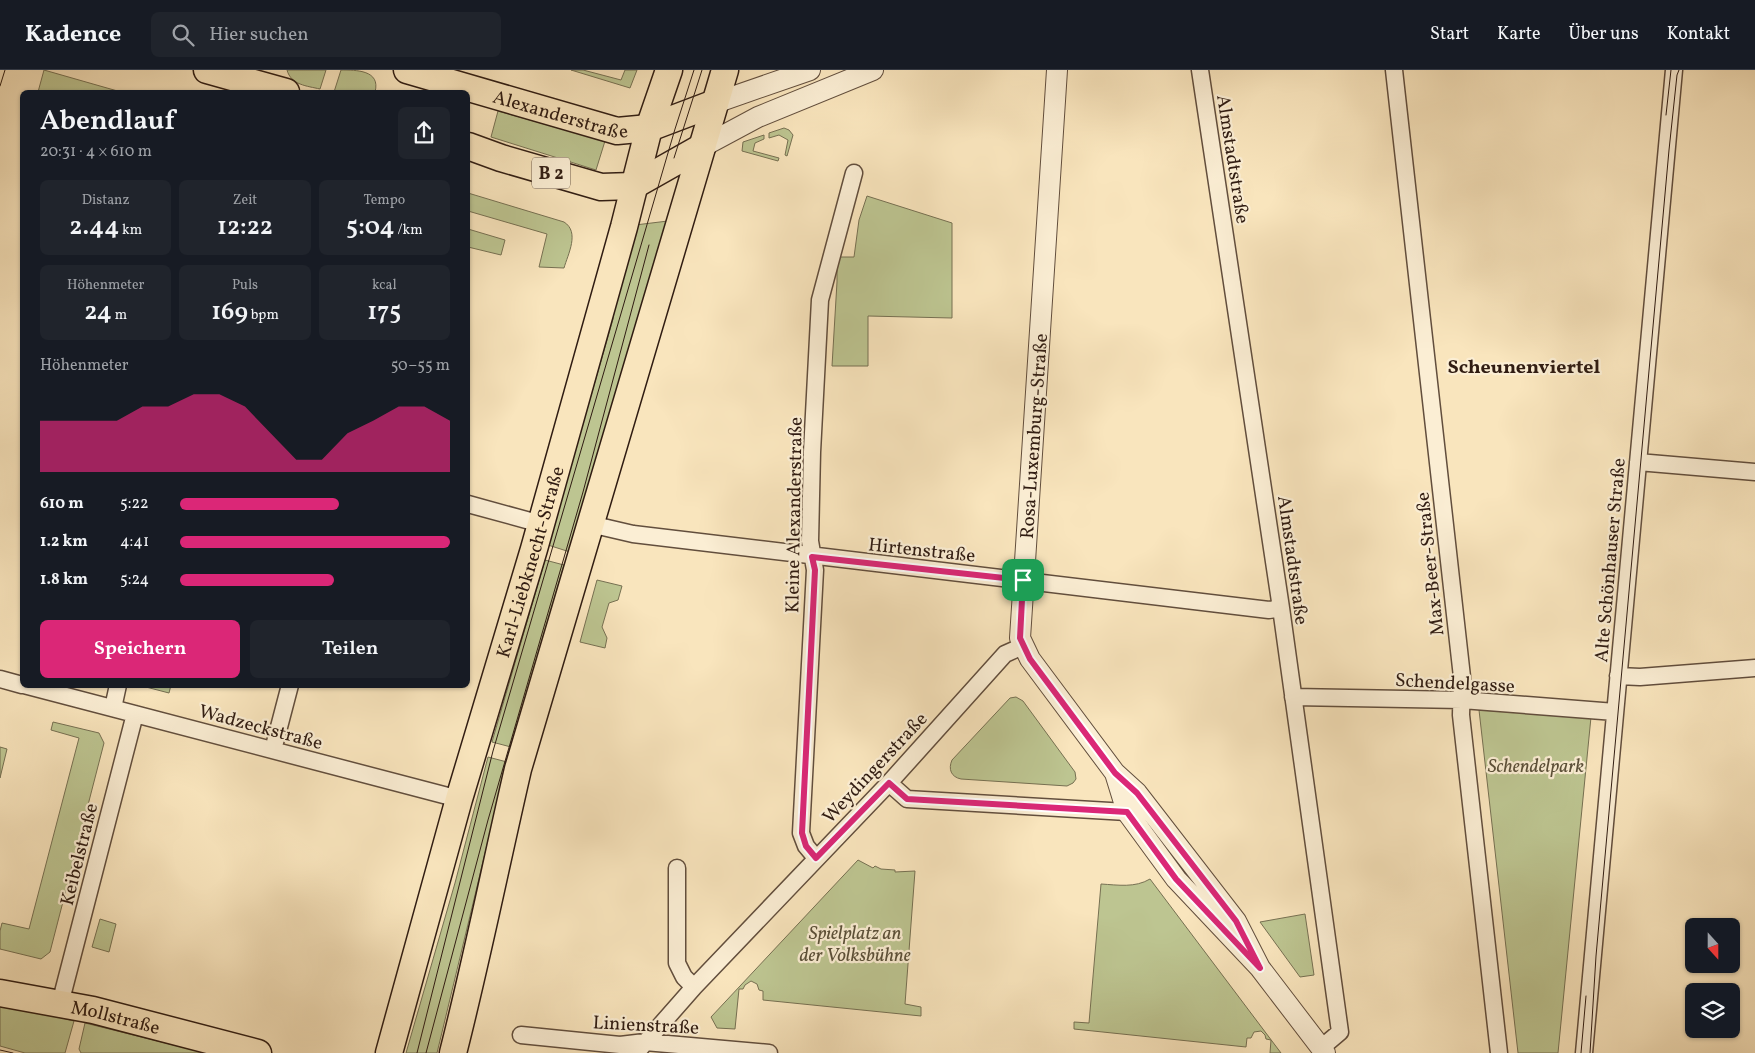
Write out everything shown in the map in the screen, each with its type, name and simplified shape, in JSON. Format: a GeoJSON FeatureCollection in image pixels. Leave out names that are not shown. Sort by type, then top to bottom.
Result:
{"type":"FeatureCollection","features":[{"type":"Feature","properties":{"kind":"main road"},"geometry":{"type":"LineString","coordinates":[[207,70],[279,90]]}},
{"type":"Feature","properties":{"kind":"main road","name":"Alexanderstraße"},"geometry":{"type":"LineString","coordinates":[[406,70],[617,131],[649,128],[715,103]]}},
{"type":"Feature","properties":{"kind":"main road","name":"Karl-Liebknecht-Straße"},"geometry":{"type":"LineString","coordinates":[[389,1053],[459,799],[541,524],[624,227],[649,128],[669,70]]}},
{"type":"Feature","properties":{"kind":"main road"},"geometry":{"type":"LineString","coordinates":[[453,1053],[518,769],[725,70]]}},
{"type":"Feature","properties":{"kind":"main road","name":"B 2"},"geometry":{"type":"LineString","coordinates":[[470,147],[501,158],[601,186],[633,186],[702,147]]}},
{"type":"Feature","properties":{"kind":"main road","name":"Mollstraße"},"geometry":{"type":"LineString","coordinates":[[0,993],[60,1004],[166,1028],[258,1053]]}},
{"type":"Feature","properties":{"kind":"street"},"geometry":{"type":"LineString","coordinates":[[715,103],[810,70]]}},
{"type":"Feature","properties":{"kind":"street"},"geometry":{"type":"LineString","coordinates":[[702,147],[758,117],[873,70]]}},
{"type":"Feature","properties":{"kind":"street","name":"Rosa-Luxemburg-Straße"},"geometry":{"type":"LineString","coordinates":[[1057,70],[1020,638],[1030,659],[1115,773],[1137,793],[1236,921],[1260,968]]}},
{"type":"Feature","properties":{"kind":"street","name":"Almstadtstraße"},"geometry":{"type":"LineString","coordinates":[[1200,70],[1281,608],[1340,1032],[1323,1050]]}},
{"type":"Feature","properties":{"kind":"street","name":"Max-Beer-Straße"},"geometry":{"type":"LineString","coordinates":[[1394,70],[1462,677],[1461,715],[1499,1053]]}},
{"type":"Feature","properties":{"kind":"street","name":"Alte Schönhauser Straße"},"geometry":{"type":"LineString","coordinates":[[1584,1053],[1674,70]]}},
{"type":"Feature","properties":{"kind":"street","name":"Kleine Alexanderstraße"},"geometry":{"type":"LineString","coordinates":[[816,858],[806,846],[802,833],[815,570],[810,541],[812,452],[820,300],[854,173]]}},
{"type":"Feature","properties":{"kind":"street"},"geometry":{"type":"LineString","coordinates":[[1638,462],[1755,472]]}},
{"type":"Feature","properties":{"kind":"street"},"geometry":{"type":"LineString","coordinates":[[470,505],[541,524]]}},
{"type":"Feature","properties":{"kind":"street","name":"Hirtenstraße"},"geometry":{"type":"LineString","coordinates":[[590,524],[622,533],[812,557],[1269,610],[1281,608]]}},
{"type":"Feature","properties":{"kind":"street","name":"Weydingerstraße"},"geometry":{"type":"LineString","coordinates":[[640,1048],[694,987],[889,783],[1005,654],[1023,646]]}},
{"type":"Feature","properties":{"kind":"street"},"geometry":{"type":"LineString","coordinates":[[1618,676],[1640,677],[1755,668]]}},
{"type":"Feature","properties":{"kind":"street","name":"Wadzeckstraße"},"geometry":{"type":"LineString","coordinates":[[0,679],[20,684]]}},
{"type":"Feature","properties":{"kind":"street","name":"Wadzeckstraße"},"geometry":{"type":"LineString","coordinates":[[35,688],[459,799]]}},
{"type":"Feature","properties":{"kind":"street"},"geometry":{"type":"LineString","coordinates":[[113,708],[117,688]]}},
{"type":"Feature","properties":{"kind":"street"},"geometry":{"type":"LineString","coordinates":[[273,750],[289,688]]}},
{"type":"Feature","properties":{"kind":"street","name":"Schendelgasse"},"geometry":{"type":"LineString","coordinates":[[1293,697],[1462,700],[1616,712]]}},
{"type":"Feature","properties":{"kind":"street","name":"Keibelstraße"},"geometry":{"type":"LineString","coordinates":[[60,1004],[135,714]]}},
{"type":"Feature","properties":{"kind":"street","name":"Rosa-Luxemburg-Straße"},"geometry":{"type":"LineString","coordinates":[[1115,773],[1127,812],[1176,879],[1260,968],[1323,1050]]}},
{"type":"Feature","properties":{"kind":"street"},"geometry":{"type":"LineString","coordinates":[[889,783],[907,799],[1127,812]]}},
{"type":"Feature","properties":{"kind":"street"},"geometry":{"type":"LineString","coordinates":[[677,868],[677,963],[684,977],[694,987]]}},
{"type":"Feature","properties":{"kind":"street","name":"Linienstraße"},"geometry":{"type":"LineString","coordinates":[[521,1036],[640,1048],[769,1053]]}},
{"type":"Feature","properties":{"kind":"green space"},"geometry":{"type":"Polygon","coordinates":[[[44,70],[114,90],[39,90],[44,70]]]}},
{"type":"Feature","properties":{"kind":"green space"},"geometry":{"type":"Polygon","coordinates":[[[287,70],[326,70],[320,89],[296,82],[287,70]]]}},
{"type":"Feature","properties":{"kind":"green space"},"geometry":{"type":"Polygon","coordinates":[[[341,70],[360,71],[371,75],[376,85],[375,90],[335,90],[341,70]]]}},
{"type":"Feature","properties":{"kind":"green space"},"geometry":{"type":"Polygon","coordinates":[[[571,70],[583,70],[621,80],[625,70],[637,70],[630,88],[571,70]]]}},
{"type":"Feature","properties":{"kind":"green space"},"geometry":{"type":"Polygon","coordinates":[[[498,111],[605,141],[596,170],[491,137],[498,111]]]}},
{"type":"Feature","properties":{"kind":"green space"},"geometry":{"type":"Polygon","coordinates":[[[784,128],[793,135],[787,156],[785,155],[788,140],[779,135],[769,138],[769,133],[784,128]]]}},
{"type":"Feature","properties":{"kind":"green space"},"geometry":{"type":"Polygon","coordinates":[[[764,135],[764,139],[755,143],[753,151],[779,158],[778,161],[742,151],[743,142],[764,135]]]}},
{"type":"Feature","properties":{"kind":"green space"},"geometry":{"type":"Polygon","coordinates":[[[470,194],[564,222],[569,226],[572,237],[564,268],[539,267],[547,234],[470,212],[470,194]]]}},
{"type":"Feature","properties":{"kind":"green space"},"geometry":{"type":"Polygon","coordinates":[[[867,196],[952,223],[952,318],[868,316],[868,366],[832,366],[837,269],[840,257],[854,257],[859,220],[867,196]]]}},
{"type":"Feature","properties":{"kind":"green space"},"geometry":{"type":"Polygon","coordinates":[[[668,221],[570,552],[548,545],[613,319],[616,295],[635,225],[668,221]]]}},
{"type":"Feature","properties":{"kind":"green space"},"geometry":{"type":"Polygon","coordinates":[[[470,230],[505,240],[501,255],[470,247],[470,230]]]}},
{"type":"Feature","properties":{"kind":"green space"},"geometry":{"type":"Polygon","coordinates":[[[545,560],[564,565],[511,747],[492,742],[545,560]]]}},
{"type":"Feature","properties":{"kind":"green space"},"geometry":{"type":"Polygon","coordinates":[[[597,580],[622,586],[618,600],[609,603],[602,627],[607,638],[605,648],[580,642],[597,580]]]}},
{"type":"Feature","properties":{"kind":"green space"},"geometry":{"type":"Polygon","coordinates":[[[150,688],[170,688],[169,693],[150,688]]]}},
{"type":"Feature","properties":{"kind":"green space"},"geometry":{"type":"Polygon","coordinates":[[[1016,697],[1023,701],[1075,772],[1076,779],[1073,783],[1067,786],[961,779],[953,774],[950,769],[952,760],[1010,698],[1016,697]]]}},
{"type":"Feature","properties":{"kind":"green space","name":"Schendelpark"},"geometry":{"type":"Polygon","coordinates":[[[1479,710],[1591,717],[1558,1053],[1518,1053],[1479,710]]]}},
{"type":"Feature","properties":{"kind":"green space"},"geometry":{"type":"Polygon","coordinates":[[[53,722],[99,733],[104,743],[50,952],[41,959],[0,949],[0,931],[2,923],[29,929],[79,738],[51,730],[53,722]]]}},
{"type":"Feature","properties":{"kind":"green space"},"geometry":{"type":"Polygon","coordinates":[[[0,747],[7,749],[0,778],[0,747]]]}},
{"type":"Feature","properties":{"kind":"green space"},"geometry":{"type":"Polygon","coordinates":[[[488,757],[507,762],[437,1053],[406,1053],[455,883],[488,757]]]}},
{"type":"Feature","properties":{"kind":"green space","name":"Spielplatz an der Volksbühne"},"geometry":{"type":"Polygon","coordinates":[[[858,860],[873,868],[875,866],[881,869],[895,870],[895,872],[915,871],[905,1004],[921,1007],[921,1016],[763,1000],[763,991],[759,990],[757,984],[751,981],[743,989],[739,989],[735,1029],[717,1028],[711,1017],[858,860]]]}},
{"type":"Feature","properties":{"kind":"green space"},"geometry":{"type":"Polygon","coordinates":[[[1150,879],[1281,1053],[1270,1053],[1271,1040],[1266,1039],[1261,1031],[1254,1032],[1251,1038],[1247,1038],[1246,1047],[1074,1029],[1074,1022],[1089,1023],[1101,884],[1132,885],[1150,879]]]}},
{"type":"Feature","properties":{"kind":"green space"},"geometry":{"type":"Polygon","coordinates":[[[1305,914],[1314,975],[1300,977],[1260,922],[1305,914]]]}},
{"type":"Feature","properties":{"kind":"green space"},"geometry":{"type":"Polygon","coordinates":[[[100,919],[116,924],[109,952],[92,947],[100,919]]]}},
{"type":"Feature","properties":{"kind":"green space"},"geometry":{"type":"Polygon","coordinates":[[[0,1002],[74,1021],[65,1053],[25,1053],[0,1046],[0,1002]]]}},
{"type":"Feature","properties":{"kind":"green space"},"geometry":{"type":"Polygon","coordinates":[[[85,1023],[206,1053],[81,1053],[79,1049],[85,1023]]]}},
{"type":"Feature","properties":{"kind":"tram line"},"geometry":{"type":"LineString","coordinates":[[0,86],[5,70]]}},
{"type":"Feature","properties":{"kind":"tram line"},"geometry":{"type":"LineString","coordinates":[[417,1053],[493,751],[675,129],[694,70]]}},
{"type":"Feature","properties":{"kind":"tram line"},"geometry":{"type":"LineString","coordinates":[[674,158],[702,70]]}},
{"type":"Feature","properties":{"kind":"tram line"},"geometry":{"type":"LineString","coordinates":[[1666,115],[1671,70]]}},
{"type":"Feature","properties":{"kind":"tram line"},"geometry":{"type":"LineString","coordinates":[[1590,1053],[1596,956],[1669,150],[1679,70]]}},
{"type":"Feature","properties":{"kind":"tram line"},"geometry":{"type":"LineString","coordinates":[[426,1053],[488,820],[583,492],[649,245]]}},
{"type":"Feature","properties":{"kind":"tram line"},"geometry":{"type":"LineString","coordinates":[[1581,1053],[1586,996]]}},
{"type":"Feature","properties":{"kind":"tram line"},"geometry":{"type":"LineString","coordinates":[[0,1050],[13,1053]]}},
{"type":"Feature","properties":{"kind":"district","name":"Scheunenviertel"},"geometry":{"type":"Point","coordinates":[1524,366]}},
{"type":"Feature","properties":{"kind":"route"},"geometry":{"type":"LineString","coordinates":[[812,557],[1023,580],[1020,638],[1030,659],[1115,773],[1137,793],[1236,921],[1260,968],[1176,879],[1127,812],[907,799],[889,783],[816,858],[806,846],[802,833],[815,570],[812,557]]}}]}
